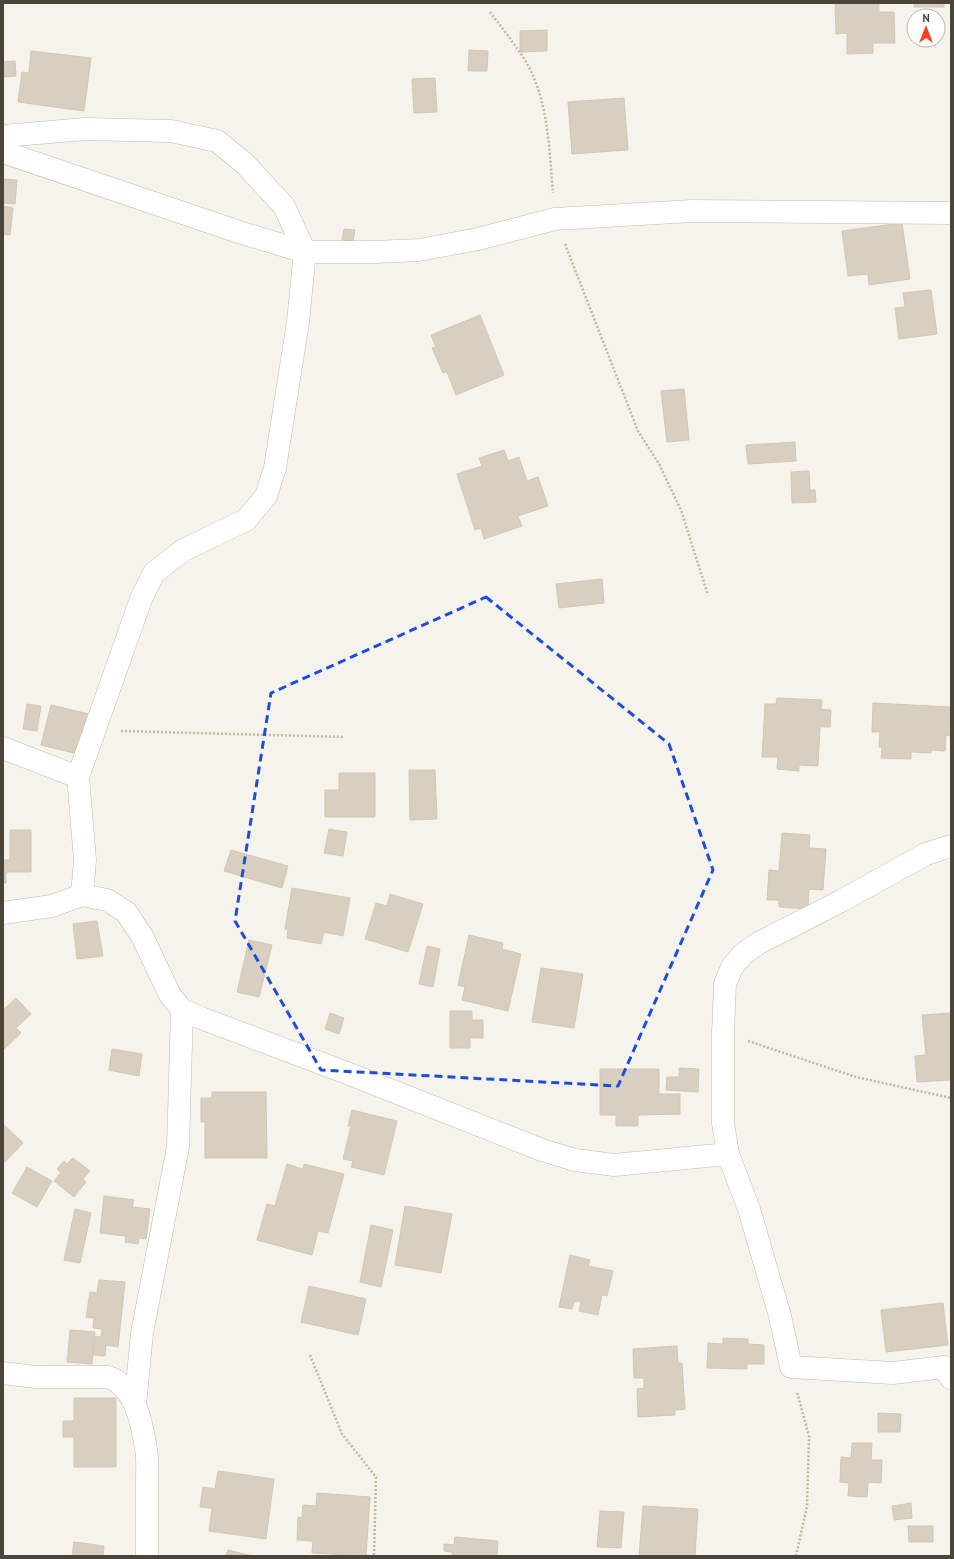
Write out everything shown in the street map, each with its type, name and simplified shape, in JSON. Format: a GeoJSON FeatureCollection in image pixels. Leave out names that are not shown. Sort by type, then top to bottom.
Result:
{"type":"FeatureCollection","features":[{"type":"Feature","properties":{"kind":"street"},"geometry":{"type":"LineString","coordinates":[[3,136],[85,129],[171,131],[217,141],[244,163],[284,206],[305,252],[297,330],[275,468],[266,496],[246,520],[182,551],[154,573],[141,599],[78,777],[86,860],[82,895]]}},
{"type":"Feature","properties":{"kind":"street"},"geometry":{"type":"LineString","coordinates":[[3,152],[239,232],[305,252],[375,252],[420,250],[478,238],[555,219],[692,211],[951,214]]}},
{"type":"Feature","properties":{"kind":"street"},"geometry":{"type":"LineString","coordinates":[[3,748],[78,777]]}},
{"type":"Feature","properties":{"kind":"street"},"geometry":{"type":"LineString","coordinates":[[951,846],[926,854],[841,901],[759,943],[744,953],[732,967],[725,984],[723,1033],[723,1123],[728,1154],[750,1209],[780,1316],[791,1367],[893,1373],[944,1367],[951,1378]]}},
{"type":"Feature","properties":{"kind":"street"},"geometry":{"type":"LineString","coordinates":[[3,913],[52,906],[82,895],[107,900],[126,912],[142,936],[170,995],[182,1010],[542,1150],[575,1160],[614,1165],[728,1154]]}},
{"type":"Feature","properties":{"kind":"street"},"geometry":{"type":"LineString","coordinates":[[135,1405],[142,1333],[178,1147],[182,1010]]}},
{"type":"Feature","properties":{"kind":"street"},"geometry":{"type":"LineString","coordinates":[[3,1373],[35,1377],[108,1377],[115,1379],[129,1392],[135,1405],[147,1450],[147,1556]]}},
{"type":"Feature","properties":{"kind":"path"},"geometry":{"type":"LineString","coordinates":[[490,12],[526,62],[540,94],[547,128],[555,219],[638,431],[659,464],[681,510],[708,595]]}},
{"type":"Feature","properties":{"kind":"path"},"geometry":{"type":"LineString","coordinates":[[94,730],[344,738]]}},
{"type":"Feature","properties":{"kind":"path"},"geometry":{"type":"LineString","coordinates":[[723,1033],[856,1078],[951,1098]]}},
{"type":"Feature","properties":{"kind":"path"},"geometry":{"type":"LineString","coordinates":[[310,1355],[342,1434],[376,1477],[374,1556]]}},
{"type":"Feature","properties":{"kind":"path"},"geometry":{"type":"LineString","coordinates":[[791,1367],[809,1436],[807,1506],[796,1556]]}},
{"type":"Feature","properties":{"kind":"highlighted area"},"geometry":{"type":"Polygon","coordinates":[[[486,597],[669,744],[713,870],[618,1086],[321,1070],[235,921],[271,693],[486,597]]]}},
{"type":"Feature","properties":{"kind":"building"},"geometry":{"type":"Polygon","coordinates":[[[835,3],[879,3],[879,12],[894,12],[895,43],[873,43],[873,53],[847,54],[847,33],[836,34],[835,3]]]}},
{"type":"Feature","properties":{"kind":"building"},"geometry":{"type":"Polygon","coordinates":[[[914,3],[944,3],[944,7],[914,7],[914,3]]]}},
{"type":"Feature","properties":{"kind":"building"},"geometry":{"type":"Polygon","coordinates":[[[547,30],[547,51],[520,52],[520,31],[547,30]]]}},
{"type":"Feature","properties":{"kind":"building"},"geometry":{"type":"Polygon","coordinates":[[[469,50],[488,51],[487,71],[468,71],[469,50]]]}},
{"type":"Feature","properties":{"kind":"building"},"geometry":{"type":"Polygon","coordinates":[[[31,51],[91,58],[84,111],[18,102],[22,72],[29,73],[31,51]]]}},
{"type":"Feature","properties":{"kind":"building"},"geometry":{"type":"Polygon","coordinates":[[[15,61],[16,76],[3,77],[3,62],[15,61]]]}},
{"type":"Feature","properties":{"kind":"building"},"geometry":{"type":"Polygon","coordinates":[[[435,78],[437,112],[414,113],[412,79],[435,78]]]}},
{"type":"Feature","properties":{"kind":"building"},"geometry":{"type":"Polygon","coordinates":[[[624,98],[628,150],[572,154],[568,102],[624,98]]]}},
{"type":"Feature","properties":{"kind":"building"},"geometry":{"type":"Polygon","coordinates":[[[3,179],[17,180],[15,204],[3,203],[3,179]]]}},
{"type":"Feature","properties":{"kind":"building"},"geometry":{"type":"Polygon","coordinates":[[[3,206],[13,208],[10,235],[3,234],[3,206]]]}},
{"type":"Feature","properties":{"kind":"building"},"geometry":{"type":"Polygon","coordinates":[[[902,223],[910,279],[869,285],[868,274],[848,276],[842,231],[902,223]]]}},
{"type":"Feature","properties":{"kind":"building"},"geometry":{"type":"Polygon","coordinates":[[[344,229],[355,230],[353,241],[342,240],[344,229]]]}},
{"type":"Feature","properties":{"kind":"building"},"geometry":{"type":"Polygon","coordinates":[[[931,290],[937,334],[899,339],[895,308],[905,307],[903,293],[931,290]]]}},
{"type":"Feature","properties":{"kind":"building"},"geometry":{"type":"Polygon","coordinates":[[[480,315],[504,375],[456,395],[447,372],[443,373],[432,348],[436,347],[431,335],[480,315]]]}},
{"type":"Feature","properties":{"kind":"building"},"geometry":{"type":"Polygon","coordinates":[[[684,389],[689,440],[667,442],[661,391],[684,389]]]}},
{"type":"Feature","properties":{"kind":"building"},"geometry":{"type":"Polygon","coordinates":[[[795,442],[796,461],[748,464],[746,445],[795,442]]]}},
{"type":"Feature","properties":{"kind":"building"},"geometry":{"type":"Polygon","coordinates":[[[504,450],[508,461],[519,457],[527,481],[538,477],[548,506],[518,516],[522,526],[484,539],[481,528],[475,530],[457,474],[482,466],[479,458],[504,450]]]}},
{"type":"Feature","properties":{"kind":"building"},"geometry":{"type":"Polygon","coordinates":[[[809,471],[810,490],[815,490],[816,502],[792,503],[791,472],[809,471]]]}},
{"type":"Feature","properties":{"kind":"building"},"geometry":{"type":"Polygon","coordinates":[[[602,579],[604,603],[559,608],[556,584],[602,579]]]}},
{"type":"Feature","properties":{"kind":"building"},"geometry":{"type":"Polygon","coordinates":[[[777,698],[822,700],[821,709],[831,710],[830,727],[820,727],[818,766],[799,765],[799,771],[777,769],[778,757],[762,757],[765,704],[776,704],[777,698]]]}},
{"type":"Feature","properties":{"kind":"building"},"geometry":{"type":"Polygon","coordinates":[[[873,703],[951,707],[951,736],[946,735],[945,751],[931,750],[931,753],[911,752],[911,759],[881,758],[882,747],[879,747],[880,732],[872,732],[873,703]]]}},
{"type":"Feature","properties":{"kind":"building"},"geometry":{"type":"Polygon","coordinates":[[[27,704],[41,706],[37,731],[23,729],[27,704]]]}},
{"type":"Feature","properties":{"kind":"building"},"geometry":{"type":"Polygon","coordinates":[[[51,705],[93,715],[82,755],[41,745],[51,705]]]}},
{"type":"Feature","properties":{"kind":"building"},"geometry":{"type":"Polygon","coordinates":[[[409,770],[435,770],[437,819],[410,820],[409,770]]]}},
{"type":"Feature","properties":{"kind":"building"},"geometry":{"type":"Polygon","coordinates":[[[339,773],[375,773],[375,817],[325,817],[325,790],[339,790],[339,773]]]}},
{"type":"Feature","properties":{"kind":"building"},"geometry":{"type":"Polygon","coordinates":[[[329,829],[347,832],[343,856],[324,853],[329,829]]]}},
{"type":"Feature","properties":{"kind":"building"},"geometry":{"type":"Polygon","coordinates":[[[10,830],[31,830],[31,872],[6,872],[6,883],[3,883],[3,860],[10,860],[10,830]]]}},
{"type":"Feature","properties":{"kind":"building"},"geometry":{"type":"Polygon","coordinates":[[[782,833],[810,835],[809,848],[826,849],[823,890],[809,889],[808,909],[779,907],[779,900],[767,900],[769,870],[779,871],[782,833]]]}},
{"type":"Feature","properties":{"kind":"building"},"geometry":{"type":"Polygon","coordinates":[[[231,850],[288,866],[282,888],[224,871],[231,850]]]}},
{"type":"Feature","properties":{"kind":"building"},"geometry":{"type":"Polygon","coordinates":[[[292,888],[350,898],[343,936],[324,932],[321,944],[287,938],[288,930],[285,929],[292,888]]]}},
{"type":"Feature","properties":{"kind":"building"},"geometry":{"type":"Polygon","coordinates":[[[390,894],[423,904],[408,952],[365,939],[376,903],[387,906],[390,894]]]}},
{"type":"Feature","properties":{"kind":"building"},"geometry":{"type":"Polygon","coordinates":[[[97,921],[103,956],[77,959],[73,924],[97,921]]]}},
{"type":"Feature","properties":{"kind":"building"},"geometry":{"type":"Polygon","coordinates":[[[469,935],[503,943],[502,949],[521,954],[508,1011],[462,1000],[465,987],[458,985],[469,935]]]}},
{"type":"Feature","properties":{"kind":"building"},"geometry":{"type":"Polygon","coordinates":[[[249,940],[272,945],[259,997],[237,992],[249,940]]]}},
{"type":"Feature","properties":{"kind":"building"},"geometry":{"type":"Polygon","coordinates":[[[427,946],[440,949],[433,987],[419,984],[427,946]]]}},
{"type":"Feature","properties":{"kind":"building"},"geometry":{"type":"Polygon","coordinates":[[[541,968],[583,974],[574,1028],[532,1022],[541,968]]]}},
{"type":"Feature","properties":{"kind":"building"},"geometry":{"type":"Polygon","coordinates":[[[16,998],[31,1014],[16,1028],[21,1033],[3,1050],[3,1010],[16,998]]]}},
{"type":"Feature","properties":{"kind":"building"},"geometry":{"type":"Polygon","coordinates":[[[450,1011],[472,1011],[472,1020],[483,1020],[483,1038],[470,1038],[470,1048],[450,1048],[450,1011]]]}},
{"type":"Feature","properties":{"kind":"building"},"geometry":{"type":"Polygon","coordinates":[[[330,1013],[344,1018],[339,1034],[325,1029],[330,1013]]]}},
{"type":"Feature","properties":{"kind":"building"},"geometry":{"type":"Polygon","coordinates":[[[951,1013],[951,1080],[917,1082],[915,1056],[926,1055],[922,1015],[951,1013]]]}},
{"type":"Feature","properties":{"kind":"building"},"geometry":{"type":"Polygon","coordinates":[[[112,1049],[142,1054],[139,1076],[109,1070],[112,1049]]]}},
{"type":"Feature","properties":{"kind":"building"},"geometry":{"type":"Polygon","coordinates":[[[679,1068],[699,1069],[698,1092],[666,1090],[667,1077],[679,1077],[679,1068]]]}},
{"type":"Feature","properties":{"kind":"building"},"geometry":{"type":"Polygon","coordinates":[[[600,1069],[659,1069],[659,1094],[680,1094],[680,1114],[638,1115],[638,1126],[616,1126],[616,1115],[600,1115],[600,1069]]]}},
{"type":"Feature","properties":{"kind":"building"},"geometry":{"type":"Polygon","coordinates":[[[212,1092],[266,1092],[267,1158],[205,1158],[205,1122],[201,1122],[201,1098],[212,1098],[212,1092]]]}},
{"type":"Feature","properties":{"kind":"building"},"geometry":{"type":"Polygon","coordinates":[[[352,1110],[397,1121],[384,1175],[351,1167],[353,1161],[343,1159],[351,1126],[348,1126],[352,1110]]]}},
{"type":"Feature","properties":{"kind":"building"},"geometry":{"type":"Polygon","coordinates":[[[3,1124],[23,1143],[3,1164],[3,1124]]]}},
{"type":"Feature","properties":{"kind":"building"},"geometry":{"type":"Polygon","coordinates":[[[73,1158],[90,1171],[83,1179],[86,1182],[74,1197],[54,1181],[61,1172],[57,1169],[64,1161],[67,1164],[73,1158]]]}},
{"type":"Feature","properties":{"kind":"building"},"geometry":{"type":"Polygon","coordinates":[[[287,1164],[303,1169],[304,1164],[344,1174],[328,1233],[318,1231],[312,1255],[257,1240],[267,1204],[275,1206],[287,1164]]]}},
{"type":"Feature","properties":{"kind":"building"},"geometry":{"type":"Polygon","coordinates":[[[27,1167],[52,1181],[37,1207],[12,1193],[27,1167]]]}},
{"type":"Feature","properties":{"kind":"building"},"geometry":{"type":"Polygon","coordinates":[[[104,1196],[134,1200],[132,1207],[150,1209],[146,1239],[139,1238],[138,1244],[125,1242],[126,1236],[100,1233],[104,1196]]]}},
{"type":"Feature","properties":{"kind":"building"},"geometry":{"type":"Polygon","coordinates":[[[405,1206],[452,1214],[441,1273],[395,1265],[405,1206]]]}},
{"type":"Feature","properties":{"kind":"building"},"geometry":{"type":"Polygon","coordinates":[[[75,1209],[91,1213],[80,1263],[64,1260],[75,1209]]]}},
{"type":"Feature","properties":{"kind":"building"},"geometry":{"type":"Polygon","coordinates":[[[371,1225],[393,1230],[381,1287],[360,1282],[371,1225]]]}},
{"type":"Feature","properties":{"kind":"building"},"geometry":{"type":"Polygon","coordinates":[[[570,1255],[590,1260],[588,1266],[613,1271],[607,1296],[602,1295],[598,1315],[579,1311],[581,1302],[574,1301],[572,1309],[559,1307],[570,1255]]]}},
{"type":"Feature","properties":{"kind":"building"},"geometry":{"type":"Polygon","coordinates":[[[99,1280],[125,1282],[118,1347],[106,1345],[105,1356],[85,1354],[87,1336],[101,1337],[102,1329],[93,1328],[94,1318],[86,1317],[90,1292],[97,1293],[99,1280]]]}},
{"type":"Feature","properties":{"kind":"building"},"geometry":{"type":"Polygon","coordinates":[[[309,1286],[366,1299],[358,1335],[301,1322],[309,1286]]]}},
{"type":"Feature","properties":{"kind":"building"},"geometry":{"type":"Polygon","coordinates":[[[943,1303],[948,1345],[886,1352],[881,1310],[943,1303]]]}},
{"type":"Feature","properties":{"kind":"building"},"geometry":{"type":"Polygon","coordinates":[[[70,1330],[95,1332],[92,1364],[67,1362],[70,1330]]]}},
{"type":"Feature","properties":{"kind":"building"},"geometry":{"type":"Polygon","coordinates":[[[723,1338],[748,1339],[748,1344],[764,1345],[764,1364],[747,1364],[747,1369],[707,1368],[708,1343],[723,1344],[723,1338]]]}},
{"type":"Feature","properties":{"kind":"building"},"geometry":{"type":"Polygon","coordinates":[[[677,1346],[678,1363],[682,1363],[685,1409],[675,1410],[675,1415],[638,1417],[637,1389],[644,1388],[644,1378],[634,1378],[633,1349],[677,1346]]]}},
{"type":"Feature","properties":{"kind":"building"},"geometry":{"type":"Polygon","coordinates":[[[74,1398],[116,1398],[116,1467],[74,1467],[74,1437],[63,1437],[63,1421],[74,1421],[74,1398]]]}},
{"type":"Feature","properties":{"kind":"building"},"geometry":{"type":"Polygon","coordinates":[[[878,1413],[901,1414],[900,1432],[878,1432],[878,1413]]]}},
{"type":"Feature","properties":{"kind":"building"},"geometry":{"type":"Polygon","coordinates":[[[852,1443],[872,1443],[871,1460],[882,1460],[881,1483],[868,1482],[867,1497],[848,1496],[849,1483],[840,1482],[841,1457],[851,1458],[852,1443]]]}},
{"type":"Feature","properties":{"kind":"building"},"geometry":{"type":"Polygon","coordinates":[[[218,1471],[274,1479],[266,1539],[209,1531],[212,1508],[200,1507],[203,1487],[215,1489],[218,1471]]]}},
{"type":"Feature","properties":{"kind":"building"},"geometry":{"type":"Polygon","coordinates":[[[317,1493],[370,1497],[366,1556],[312,1553],[313,1541],[297,1540],[298,1517],[302,1518],[303,1505],[316,1506],[317,1493]]]}},
{"type":"Feature","properties":{"kind":"building"},"geometry":{"type":"Polygon","coordinates":[[[911,1503],[912,1518],[894,1520],[892,1506],[911,1503]]]}},
{"type":"Feature","properties":{"kind":"building"},"geometry":{"type":"Polygon","coordinates":[[[643,1506],[698,1509],[695,1556],[639,1556],[643,1506]]]}},
{"type":"Feature","properties":{"kind":"building"},"geometry":{"type":"Polygon","coordinates":[[[600,1511],[624,1512],[621,1548],[597,1547],[600,1511]]]}},
{"type":"Feature","properties":{"kind":"building"},"geometry":{"type":"Polygon","coordinates":[[[908,1526],[933,1526],[933,1542],[909,1542],[908,1526]]]}},
{"type":"Feature","properties":{"kind":"building"},"geometry":{"type":"Polygon","coordinates":[[[455,1537],[498,1541],[497,1556],[452,1556],[452,1552],[444,1551],[444,1544],[454,1545],[455,1537]]]}},
{"type":"Feature","properties":{"kind":"building"},"geometry":{"type":"Polygon","coordinates":[[[74,1542],[104,1546],[103,1556],[72,1556],[74,1542]]]}},
{"type":"Feature","properties":{"kind":"building"},"geometry":{"type":"Polygon","coordinates":[[[228,1550],[253,1556],[226,1556],[228,1550]]]}}]}
